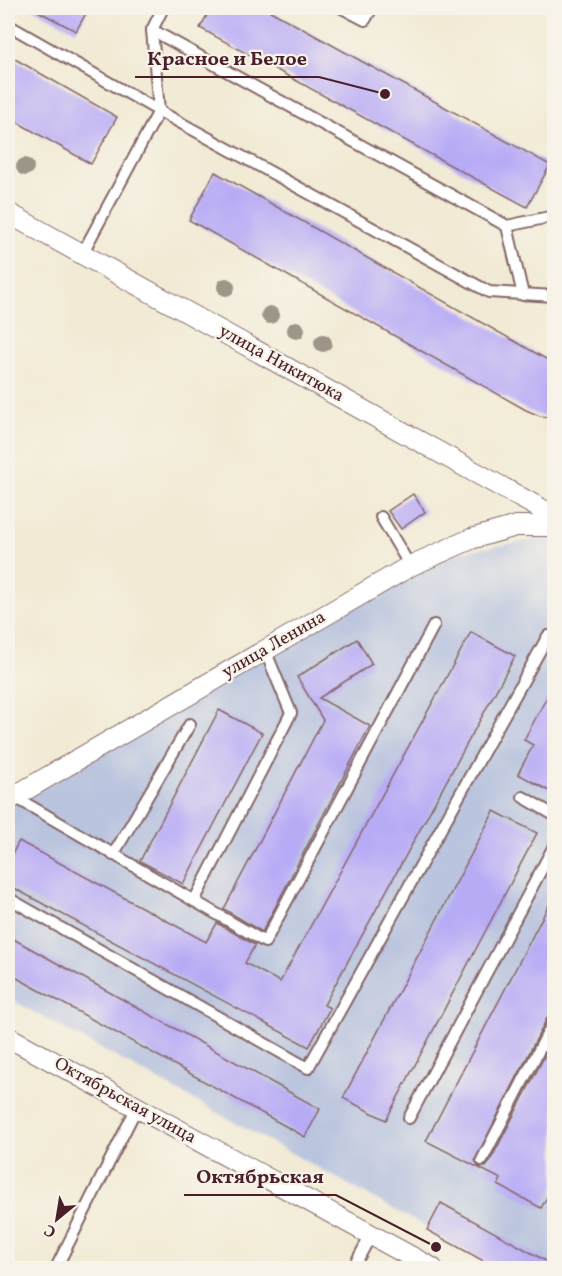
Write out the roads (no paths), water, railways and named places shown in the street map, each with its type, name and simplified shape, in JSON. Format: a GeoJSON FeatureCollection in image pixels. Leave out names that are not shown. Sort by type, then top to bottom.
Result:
{"type":"FeatureCollection","features":[{"type":"Feature","properties":{"kind":"street","name":"улица Никитюка"},"geometry":{"type":"LineString","coordinates":[[8,213],[555,516]]}},
{"type":"Feature","properties":{"kind":"street","name":"улица Ленина"},"geometry":{"type":"LineString","coordinates":[[10,798],[410,566],[471,539],[516,526],[555,526]]}},
{"type":"Feature","properties":{"kind":"street","name":"Октябрьская улица"},"geometry":{"type":"LineString","coordinates":[[8,1037],[432,1269]]}},
{"type":"Feature","properties":{"kind":"lane"},"geometry":{"type":"LineString","coordinates":[[82,254],[159,111],[152,30],[164,8]]}},
{"type":"Feature","properties":{"kind":"lane"},"geometry":{"type":"LineString","coordinates":[[342,8],[365,20],[372,8]]}},
{"type":"Feature","properties":{"kind":"lane"},"geometry":{"type":"LineString","coordinates":[[8,25],[159,111],[489,292],[555,296]]}},
{"type":"Feature","properties":{"kind":"lane"},"geometry":{"type":"LineString","coordinates":[[152,30],[507,226],[555,216]]}},
{"type":"Feature","properties":{"kind":"lane"},"geometry":{"type":"LineString","coordinates":[[507,226],[523,295]]}},
{"type":"Feature","properties":{"kind":"lane"},"geometry":{"type":"LineString","coordinates":[[381,517],[410,566]]}},
{"type":"Feature","properties":{"kind":"lane"},"geometry":{"type":"LineString","coordinates":[[10,798],[265,942],[434,625]]}},
{"type":"Feature","properties":{"kind":"lane"},"geometry":{"type":"LineString","coordinates":[[8,898],[308,1068],[548,636]]}},
{"type":"Feature","properties":{"kind":"lane"},"geometry":{"type":"LineString","coordinates":[[194,901],[291,713],[265,650]]}},
{"type":"Feature","properties":{"kind":"lane"},"geometry":{"type":"LineString","coordinates":[[113,855],[190,724]]}},
{"type":"Feature","properties":{"kind":"lane"},"geometry":{"type":"LineString","coordinates":[[523,797],[555,815]]}},
{"type":"Feature","properties":{"kind":"lane"},"geometry":{"type":"LineString","coordinates":[[409,1118],[555,846]]}},
{"type":"Feature","properties":{"kind":"lane"},"geometry":{"type":"LineString","coordinates":[[482,1160],[555,1021]]}},
{"type":"Feature","properties":{"kind":"lane"},"geometry":{"type":"LineString","coordinates":[[56,1269],[137,1107]]}},
{"type":"Feature","properties":{"kind":"lane"},"geometry":{"type":"LineString","coordinates":[[353,1269],[371,1235]]}},
{"type":"Feature","properties":{"kind":"place","name":"Красное и Белое"},"geometry":{"type":"Point","coordinates":[385,94]}},
{"type":"Feature","properties":{"kind":"place","name":"Октябрьская"},"geometry":{"type":"Point","coordinates":[436,1247]}}]}
